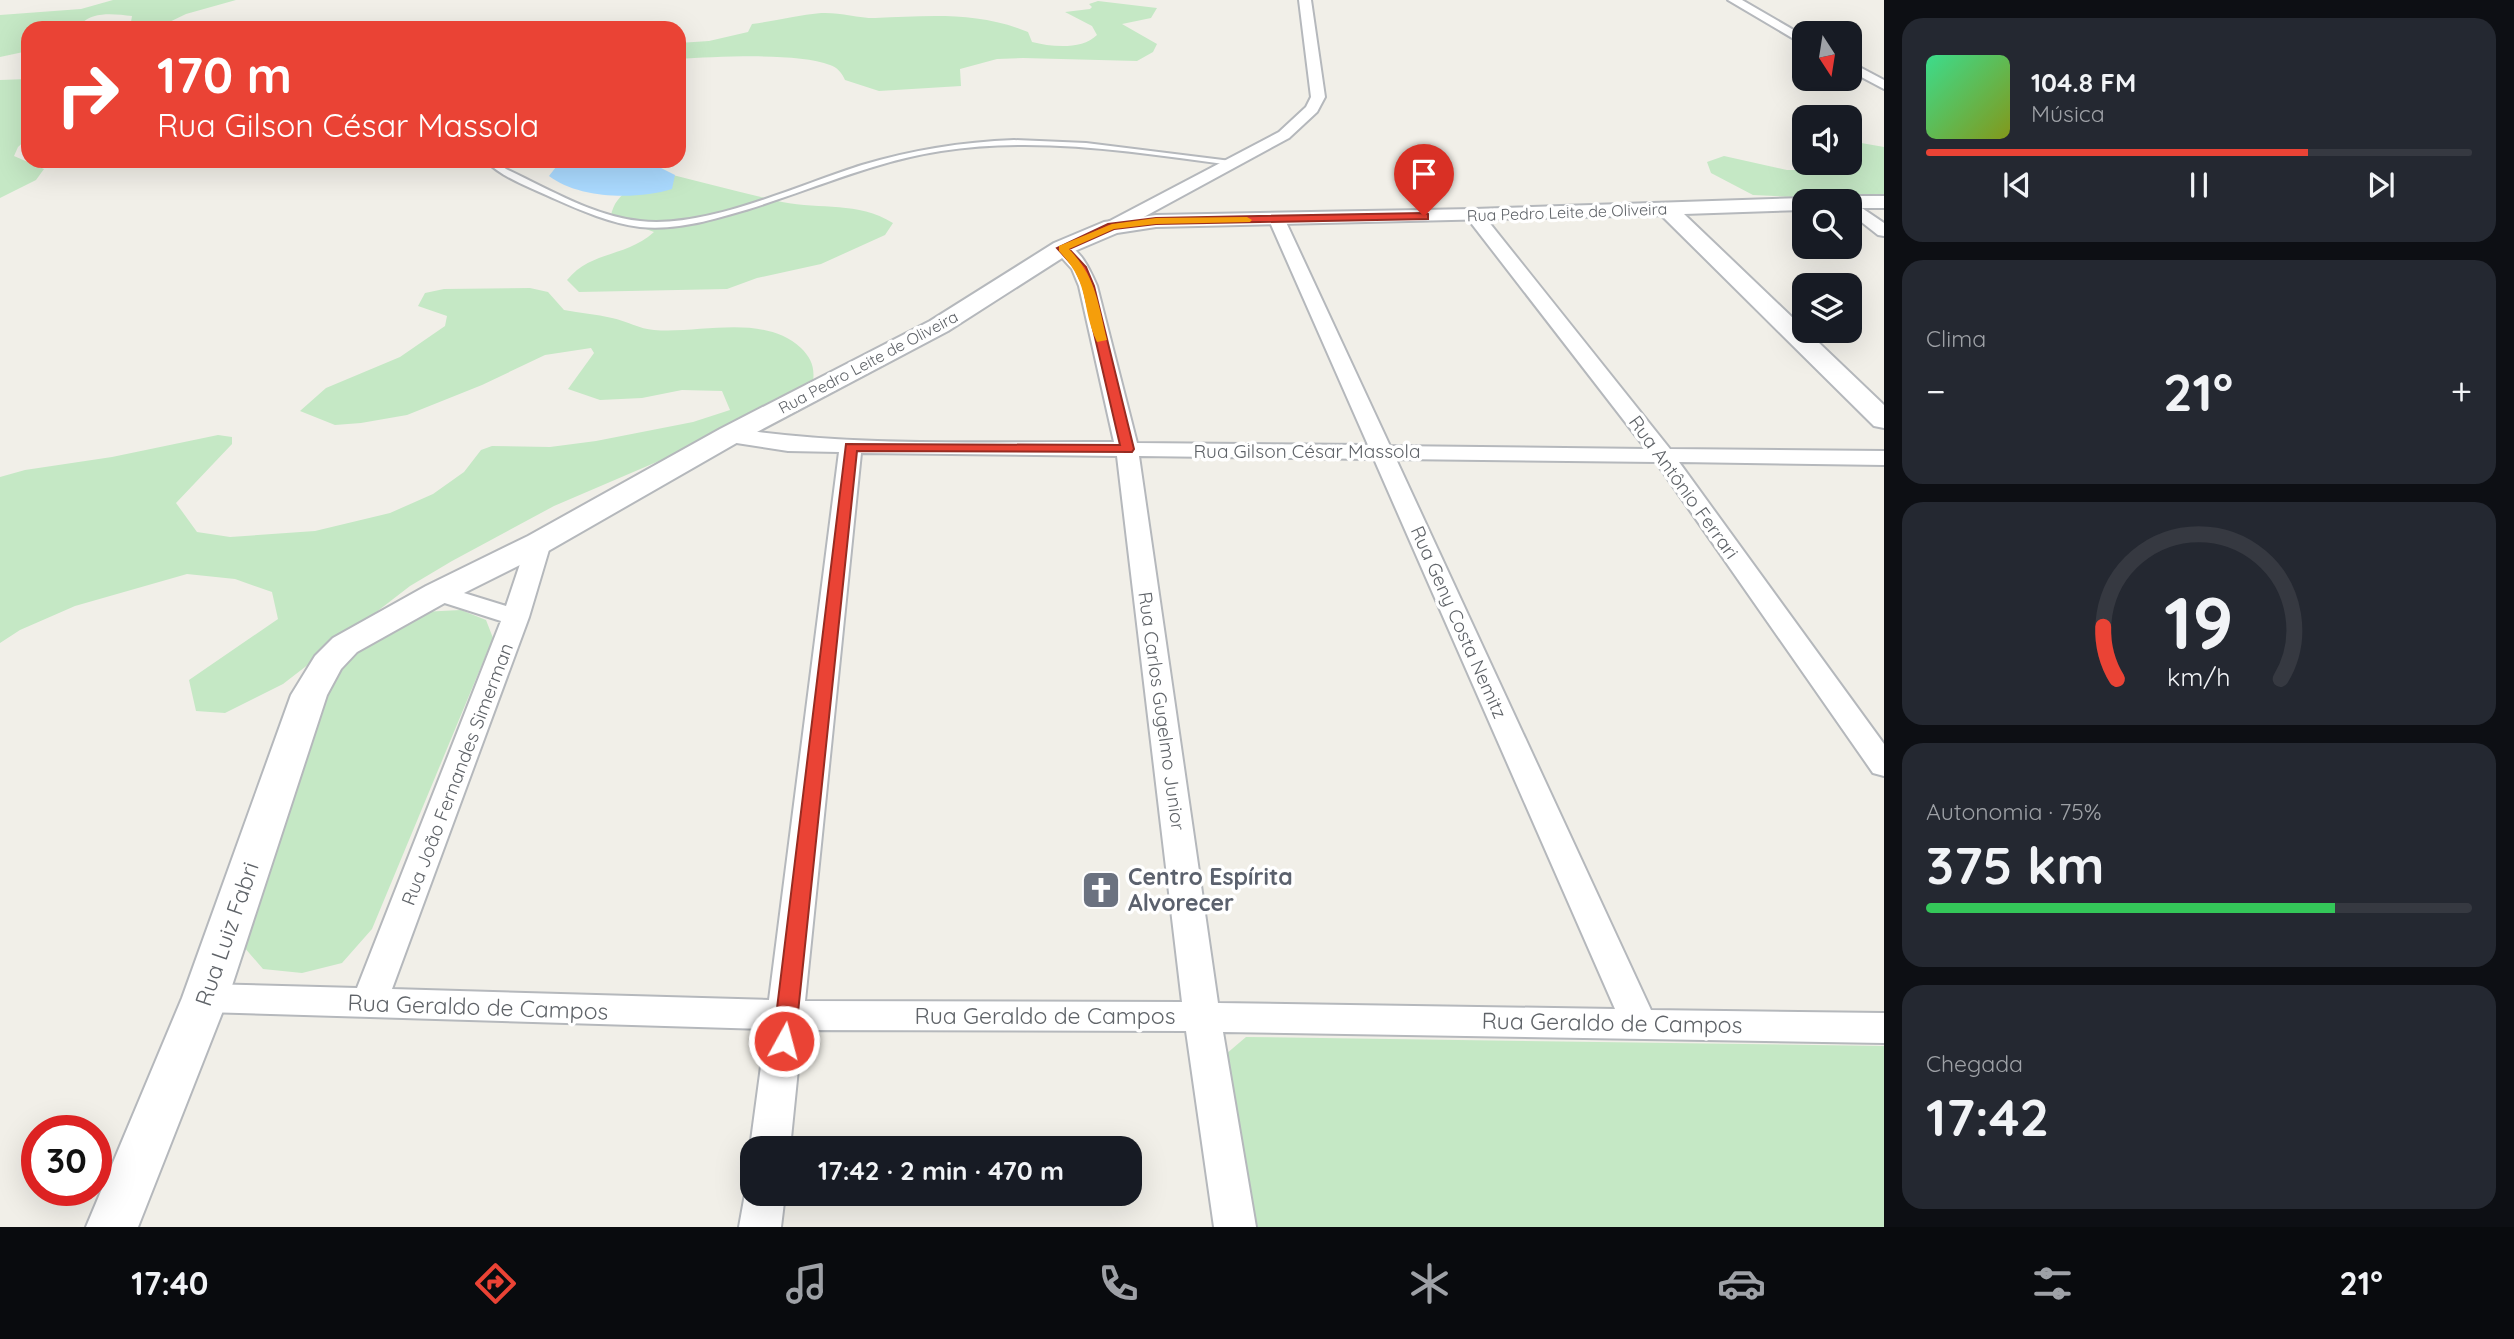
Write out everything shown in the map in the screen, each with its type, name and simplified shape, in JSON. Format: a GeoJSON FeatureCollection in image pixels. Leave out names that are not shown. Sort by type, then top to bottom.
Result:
{"type":"FeatureCollection","features":[{"type":"Feature","properties":{"kind":"street"},"geometry":{"type":"LineString","coordinates":[[1112,227],[1284,135],[1312,109],[1318,97],[1305,0]]}},
{"type":"Feature","properties":{"kind":"street"},"geometry":{"type":"LineString","coordinates":[[1734,0],[1792,34]]}},
{"type":"Feature","properties":{"kind":"street"},"geometry":{"type":"LineString","coordinates":[[1862,73],[1884,85]]}},
{"type":"Feature","properties":{"kind":"street"},"geometry":{"type":"LineString","coordinates":[[1862,203],[1884,202]]}},
{"type":"Feature","properties":{"kind":"street","name":"Rua Pedro Leite de Oliveira"},"geometry":{"type":"LineString","coordinates":[[345,645],[438,593],[539,543],[730,435],[939,326],[1062,248],[1112,227],[1156,221],[1474,215],[1792,204]]}},
{"type":"Feature","properties":{"kind":"street"},"geometry":{"type":"LineString","coordinates":[[1667,209],[1884,420]]}},
{"type":"Feature","properties":{"kind":"street"},"geometry":{"type":"LineString","coordinates":[[1862,214],[1884,231]]}},
{"type":"Feature","properties":{"kind":"street","name":"Rua Antônio Ferrari"},"geometry":{"type":"LineString","coordinates":[[1474,215],[1662,454],[1884,766]]}},
{"type":"Feature","properties":{"kind":"street","name":"Rua Geny Costa Nemitz"},"geometry":{"type":"LineString","coordinates":[[1277,220],[1640,1024]]}},
{"type":"Feature","properties":{"kind":"street","name":"Rua Carlos Gugelmo Junior"},"geometry":{"type":"LineString","coordinates":[[1062,248],[1080,267],[1088,286],[1127,449],[1202,1017],[1235,1227]]}},
{"type":"Feature","properties":{"kind":"street","name":"Rua Gilson César Massola"},"geometry":{"type":"LineString","coordinates":[[730,435],[788,444],[851,446],[1884,457]]}},
{"type":"Feature","properties":{"kind":"street"},"geometry":{"type":"LineString","coordinates":[[773,1136],[851,446]]}},
{"type":"Feature","properties":{"kind":"street","name":"Rua João Fernandes Simerman"},"geometry":{"type":"LineString","coordinates":[[369,1004],[516,617],[539,543]]}},
{"type":"Feature","properties":{"kind":"street"},"geometry":{"type":"LineString","coordinates":[[438,593],[516,617]]}},
{"type":"Feature","properties":{"kind":"street","name":"Rua Luiz Fabri"},"geometry":{"type":"LineString","coordinates":[[112,1227],[205,998],[309,695],[327,664],[345,645]]}},
{"type":"Feature","properties":{"kind":"street","name":"Rua Geraldo de Campos"},"geometry":{"type":"LineString","coordinates":[[205,998],[788,1015],[1202,1017],[1884,1028]]}},
{"type":"Feature","properties":{"kind":"street"},"geometry":{"type":"LineString","coordinates":[[760,1227],[763,1206]]}},
{"type":"Feature","properties":{"kind":"lane"},"geometry":{"type":"LineString","coordinates":[[499,168],[610,217],[641,224],[674,223],[711,217],[906,156],[971,144],[1016,142],[1090,145],[1231,163]]}},
{"type":"Feature","properties":{"kind":"green space"},"geometry":{"type":"Polygon","coordinates":[[[113,0],[236,0],[186,14],[172,21],[131,21],[132,16],[112,14],[98,15],[85,21],[21,21],[21,52],[0,57],[0,15],[81,9],[113,0]]]}},
{"type":"Feature","properties":{"kind":"green space"},"geometry":{"type":"Polygon","coordinates":[[[1098,1],[1157,8],[1151,18],[1122,24],[1157,44],[1153,52],[1137,61],[997,59],[960,69],[961,86],[879,91],[845,80],[835,67],[816,61],[756,56],[686,59],[686,43],[709,41],[748,32],[752,24],[821,13],[875,18],[971,18],[1009,25],[1028,32],[1032,42],[1057,46],[1075,45],[1097,35],[1092,26],[1065,12],[1090,9],[1092,7],[1089,4],[1098,1]]]}},
{"type":"Feature","properties":{"kind":"green space"},"geometry":{"type":"Polygon","coordinates":[[[21,79],[21,144],[14,156],[21,159],[21,168],[44,169],[36,180],[0,198],[0,80],[21,79]]]}},
{"type":"Feature","properties":{"kind":"green space"},"geometry":{"type":"Polygon","coordinates":[[[1862,143],[1884,147],[1884,201],[1862,200],[1862,189],[1792,189],[1792,197],[1753,195],[1711,173],[1707,162],[1724,156],[1792,170],[1792,175],[1862,175],[1862,143]]]}},
{"type":"Feature","properties":{"kind":"green space"},"geometry":{"type":"Polygon","coordinates":[[[661,172],[782,202],[853,209],[880,216],[893,223],[885,235],[821,264],[757,278],[727,289],[579,292],[567,280],[577,270],[598,258],[632,246],[654,232],[611,216],[613,207],[623,194],[661,172]]]}},
{"type":"Feature","properties":{"kind":"green space"},"geometry":{"type":"Polygon","coordinates":[[[530,288],[548,292],[564,310],[617,319],[649,329],[730,327],[768,331],[786,337],[801,348],[813,367],[813,382],[694,446],[554,506],[452,561],[410,586],[283,684],[225,713],[196,711],[189,680],[278,619],[272,592],[235,579],[187,574],[75,606],[20,630],[0,643],[0,477],[25,470],[112,457],[218,435],[232,437],[232,444],[176,503],[197,532],[230,537],[315,531],[390,513],[433,494],[464,472],[481,450],[492,446],[550,447],[596,441],[693,422],[730,410],[722,391],[682,390],[642,398],[600,400],[568,389],[594,353],[591,348],[545,355],[482,385],[407,415],[335,425],[300,411],[326,388],[400,357],[445,326],[447,316],[418,306],[425,293],[444,289],[530,288]]]}},
{"type":"Feature","properties":{"kind":"green space"},"geometry":{"type":"Polygon","coordinates":[[[461,610],[486,620],[493,638],[372,929],[342,963],[302,973],[263,969],[244,947],[307,722],[355,645],[421,612],[461,610]]]}},
{"type":"Feature","properties":{"kind":"green space"},"geometry":{"type":"Polygon","coordinates":[[[1246,1037],[1884,1046],[1884,1227],[1238,1227],[1212,1066],[1246,1037]]]}},
{"type":"Feature","properties":{"kind":"water"},"geometry":{"type":"Polygon","coordinates":[[[555,168],[661,168],[675,175],[672,189],[626,196],[576,189],[549,176],[555,168]]]}},
{"type":"Feature","properties":{"kind":"slow traffic"},"geometry":{"type":"LineString","coordinates":[[1101,340],[1088,286],[1080,267],[1062,248],[1112,227],[1156,221],[1247,220]]}},
{"type":"Feature","properties":{"kind":"place","name":"Centro Espírita Alvorecer"},"geometry":{"type":"Point","coordinates":[1101,890]}},
{"type":"Feature","properties":{"kind":"route"},"geometry":{"type":"LineString","coordinates":[[784,1041],[851,446],[1127,449],[1088,286],[1080,267],[1062,248],[1112,227],[1156,221],[1424,216]]}}]}
